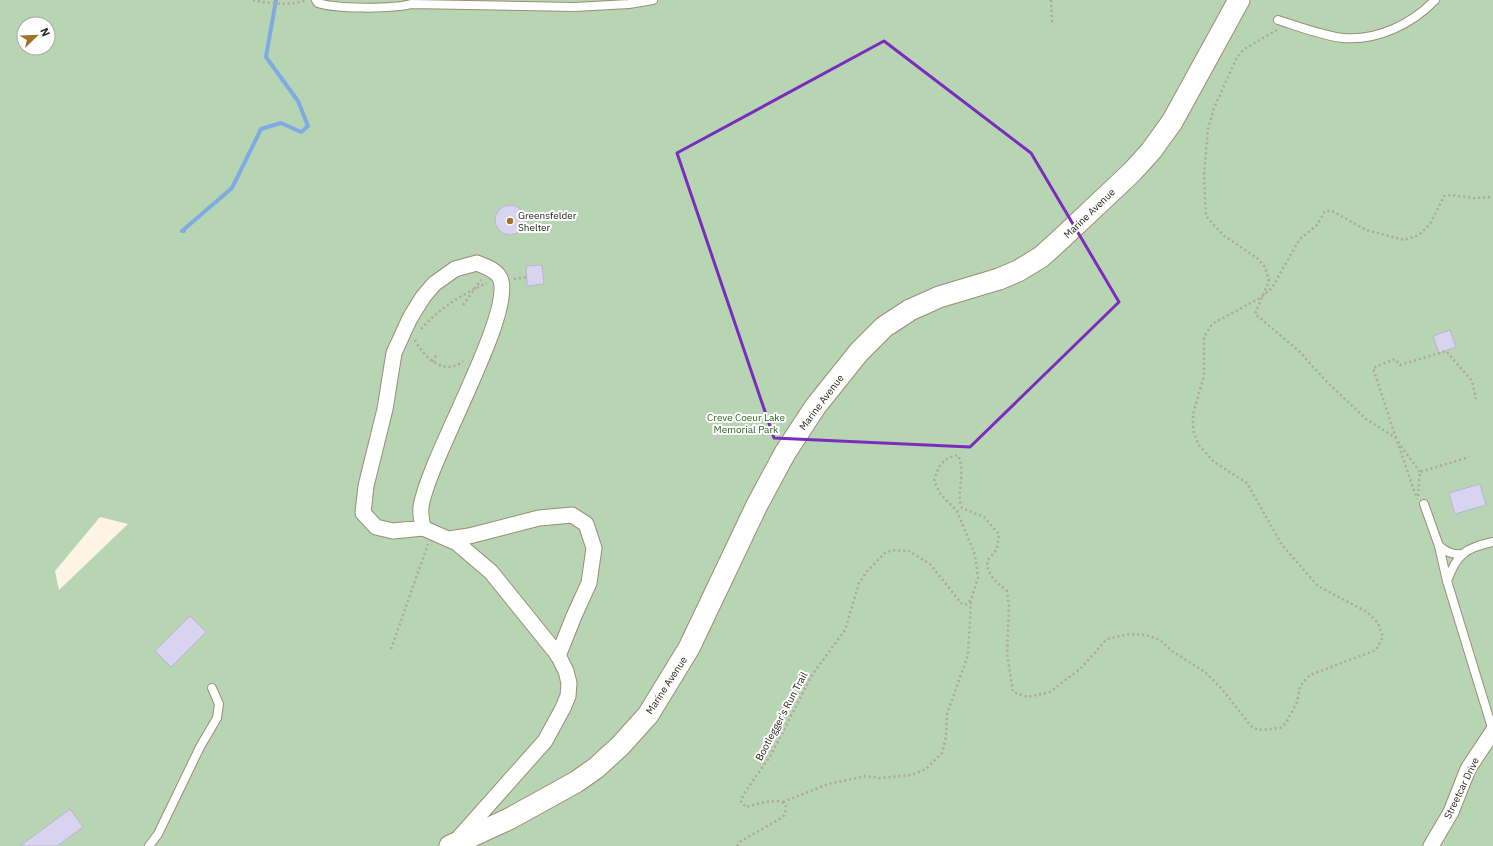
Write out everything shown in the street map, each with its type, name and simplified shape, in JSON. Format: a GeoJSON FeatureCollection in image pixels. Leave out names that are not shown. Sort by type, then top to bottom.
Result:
{"type":"FeatureCollection","features":[{"type":"Feature","properties":{"kind":"main road","name":"Marine Avenue"},"geometry":{"type":"LineString","coordinates":[[452,845],[509,820],[576,782],[596,768],[620,746],[648,714],[689,648],[757,505],[785,453],[815,406],[859,352],[884,327],[910,310],[938,297],[1018,271],[1041,257],[1062,238],[1132,172],[1151,151],[1172,122],[1239,0]]}},
{"type":"Feature","properties":{"kind":"street"},"geometry":{"type":"LineString","coordinates":[[428,530],[420,508],[436,460],[478,367],[499,309],[501,295],[500,278],[490,268],[477,263],[455,269],[434,284],[422,297],[410,318],[394,353],[385,409],[366,486],[363,512],[376,527],[393,531],[428,530],[457,543],[491,572],[558,656],[566,671],[569,683],[568,696],[545,741],[452,845]]}},
{"type":"Feature","properties":{"kind":"street"},"geometry":{"type":"LineString","coordinates":[[449,539],[469,536],[539,518],[572,515],[586,524],[594,548],[589,584],[558,656]]}},
{"type":"Feature","properties":{"kind":"street","name":"Streetcar Drive"},"geometry":{"type":"LineString","coordinates":[[1431,846],[1451,812],[1468,769],[1493,731]]}},
{"type":"Feature","properties":{"kind":"lane"},"geometry":{"type":"LineString","coordinates":[[316,0],[318,3],[326,6],[395,7],[410,2],[576,7],[614,5],[653,0]]}},
{"type":"Feature","properties":{"kind":"lane"},"geometry":{"type":"LineString","coordinates":[[1279,20],[1343,38],[1360,38],[1383,34],[1404,24],[1420,14],[1435,0]]}},
{"type":"Feature","properties":{"kind":"lane"},"geometry":{"type":"LineString","coordinates":[[1424,504],[1439,546],[1440,558],[1493,731]]}},
{"type":"Feature","properties":{"kind":"lane"},"geometry":{"type":"LineString","coordinates":[[1448,581],[1456,561],[1463,554],[1476,546],[1493,542]]}},
{"type":"Feature","properties":{"kind":"lane"},"geometry":{"type":"LineString","coordinates":[[1439,546],[1448,553],[1455,555],[1463,554]]}},
{"type":"Feature","properties":{"kind":"lane"},"geometry":{"type":"LineString","coordinates":[[149,846],[158,834],[200,747],[218,718],[219,704],[212,688]]}},
{"type":"Feature","properties":{"kind":"path"},"geometry":{"type":"LineString","coordinates":[[253,0],[267,4],[289,4],[308,0]]}},
{"type":"Feature","properties":{"kind":"path"},"geometry":{"type":"LineString","coordinates":[[1052,0],[1052,22]]}},
{"type":"Feature","properties":{"kind":"path"},"geometry":{"type":"LineString","coordinates":[[1279,20],[1277,31],[1244,49],[1237,57],[1214,108],[1208,129],[1204,175],[1206,216],[1223,235],[1257,258],[1265,267],[1269,281],[1255,314],[1298,351],[1326,381],[1366,419],[1396,438],[1420,472],[1418,501],[1396,438],[1373,368],[1395,359],[1400,365],[1446,351],[1472,381],[1476,399]]}},
{"type":"Feature","properties":{"kind":"path"},"geometry":{"type":"LineString","coordinates":[[738,846],[741,841],[783,817],[786,812],[783,802],[828,784],[866,776],[880,778],[911,775],[926,769],[942,753],[946,737],[948,714],[968,654],[971,600],[978,578],[975,555],[957,511],[941,495],[934,481],[939,466],[951,457],[958,455],[961,462],[962,478],[959,501],[962,508],[984,517],[999,534],[997,549],[987,561],[987,569],[990,575],[1007,591],[1009,606],[1007,654],[1013,692],[1020,696],[1028,698],[1050,692],[1081,668],[1107,639],[1130,634],[1146,635],[1160,640],[1172,651],[1205,672],[1222,689],[1251,726],[1258,730],[1265,730],[1280,728],[1286,723],[1297,702],[1300,686],[1310,675],[1376,650],[1383,637],[1378,623],[1367,612],[1318,586],[1282,545],[1247,483],[1214,462],[1198,444],[1193,430],[1193,414],[1204,376],[1204,337],[1212,324],[1260,298],[1264,293],[1272,288],[1299,240],[1317,225],[1324,211],[1332,211],[1366,230],[1404,240],[1419,235],[1430,224],[1444,196],[1451,195],[1474,198],[1493,197]]}},
{"type":"Feature","properties":{"kind":"path"},"geometry":{"type":"LineString","coordinates":[[463,305],[473,289],[490,268]]}},
{"type":"Feature","properties":{"kind":"path"},"geometry":{"type":"LineString","coordinates":[[418,332],[442,308],[473,289],[489,282],[527,278]]}},
{"type":"Feature","properties":{"kind":"path"},"geometry":{"type":"LineString","coordinates":[[416,336],[415,341],[433,362],[444,367],[456,366],[462,361]]}},
{"type":"Feature","properties":{"kind":"path"},"geometry":{"type":"LineString","coordinates":[[433,362],[437,353]]}},
{"type":"Feature","properties":{"kind":"path"},"geometry":{"type":"LineString","coordinates":[[1420,472],[1469,457]]}},
{"type":"Feature","properties":{"kind":"path"},"geometry":{"type":"LineString","coordinates":[[391,649],[405,613],[428,530]]}},
{"type":"Feature","properties":{"kind":"path","name":"Bootlegger's Run Trail"},"geometry":{"type":"LineString","coordinates":[[783,802],[778,800],[746,807],[741,802],[743,795],[772,755],[812,675],[845,630],[859,583],[868,570],[885,553],[893,550],[909,551],[930,564],[961,603],[964,605],[971,600]]}},
{"type":"Feature","properties":{"kind":"highlighted area"},"geometry":{"type":"Polygon","coordinates":[[[884,41],[1031,153],[1119,302],[970,447],[774,438],[677,153],[884,41]]]}},
{"type":"Feature","properties":{"kind":"green space","name":"Creve Coeur Lake Memorial Park"},"geometry":{"type":"Polygon","coordinates":[[[0,0],[1493,0],[1493,846],[0,846],[0,0]],[[100,517],[55,571],[59,590],[128,524],[100,517]]]}},
{"type":"Feature","properties":{"kind":"building","name":"Greensfelder Shelter"},"geometry":{"type":"Polygon","coordinates":[[[510,205],[516,206],[524,214],[524,226],[516,234],[510,235],[504,234],[496,226],[495,220],[496,214],[504,206],[510,205]]]}},
{"type":"Feature","properties":{"kind":"building"},"geometry":{"type":"Polygon","coordinates":[[[542,265],[544,284],[527,286],[526,266],[542,265]]]}},
{"type":"Feature","properties":{"kind":"building"},"geometry":{"type":"Polygon","coordinates":[[[1450,330],[1456,347],[1439,353],[1433,336],[1450,330]]]}},
{"type":"Feature","properties":{"kind":"building"},"geometry":{"type":"Polygon","coordinates":[[[1480,484],[1486,505],[1455,514],[1449,493],[1480,484]]]}},
{"type":"Feature","properties":{"kind":"building"},"geometry":{"type":"Polygon","coordinates":[[[190,616],[206,632],[171,667],[155,651],[190,616]]]}},
{"type":"Feature","properties":{"kind":"building"},"geometry":{"type":"Polygon","coordinates":[[[70,809],[83,827],[57,846],[20,846],[70,809]]]}},
{"type":"Feature","properties":{"kind":"waterway"},"geometry":{"type":"LineString","coordinates":[[184,231],[182,231],[232,188],[261,129],[281,123],[301,132],[308,126],[298,101],[266,57],[276,0]]}},
{"type":"Feature","properties":{"kind":"place","name":"Greensfelder Shelter"},"geometry":{"type":"Point","coordinates":[510,221]}}]}
